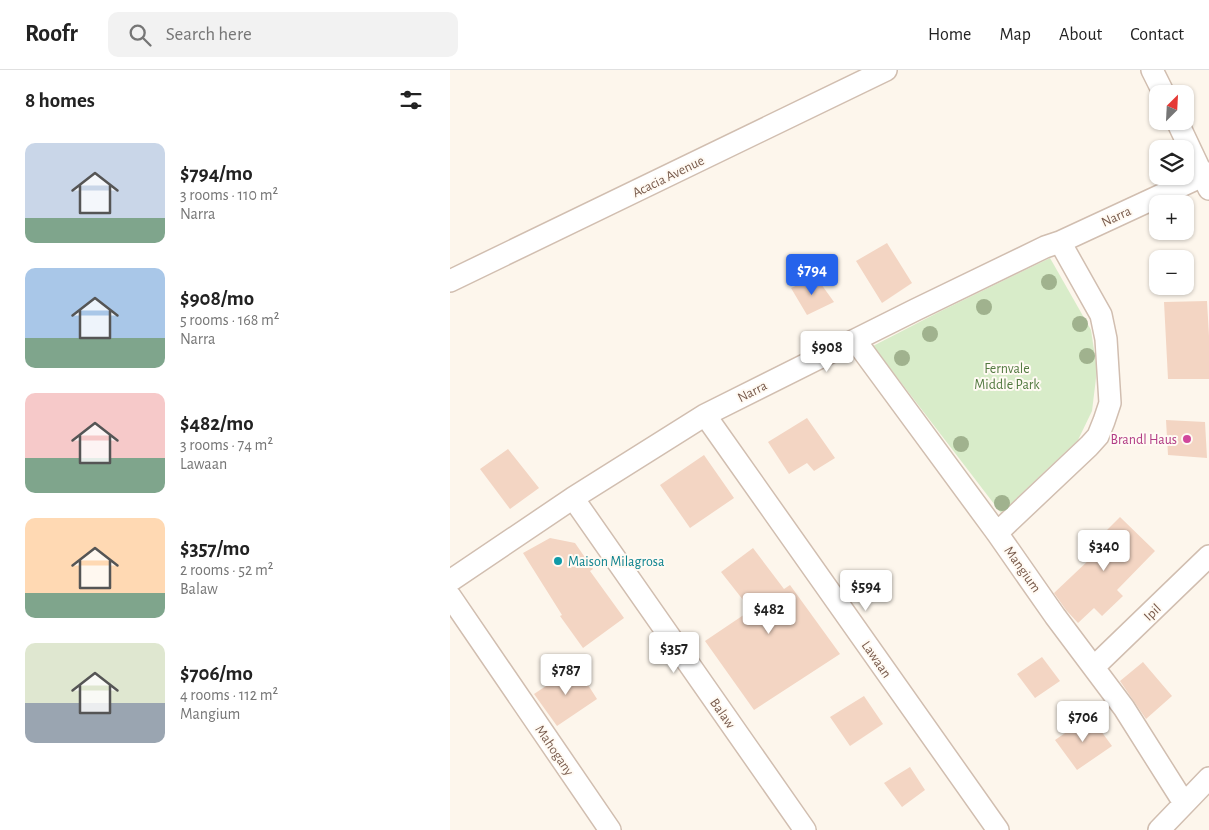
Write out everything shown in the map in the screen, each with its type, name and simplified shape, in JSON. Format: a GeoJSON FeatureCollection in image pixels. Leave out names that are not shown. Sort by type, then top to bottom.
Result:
{"type":"FeatureCollection","features":[{"type":"Feature","properties":{"kind":"street","name":"Acacia Avenue"},"geometry":{"type":"LineString","coordinates":[[450,281],[886,70]]}},
{"type":"Feature","properties":{"kind":"street"},"geometry":{"type":"LineString","coordinates":[[1152,70],[1160,85]]}},
{"type":"Feature","properties":{"kind":"street"},"geometry":{"type":"LineString","coordinates":[[1182,130],[1207,179]]}},
{"type":"Feature","properties":{"kind":"street","name":"Narra"},"geometry":{"type":"LineString","coordinates":[[450,581],[573,498],[705,415],[1036,251],[1207,179]]}},
{"type":"Feature","properties":{"kind":"street"},"geometry":{"type":"LineString","coordinates":[[997,533],[1098,436],[1110,403],[1106,338],[1101,315],[1060,242]]}},
{"type":"Feature","properties":{"kind":"street","name":"Mangium"},"geometry":{"type":"LineString","coordinates":[[855,340],[1124,708],[1184,804]]}},
{"type":"Feature","properties":{"kind":"street","name":"Lawaan"},"geometry":{"type":"LineString","coordinates":[[705,415],[998,830]]}},
{"type":"Feature","properties":{"kind":"street","name":"Balaw"},"geometry":{"type":"LineString","coordinates":[[573,498],[805,830]]}},
{"type":"Feature","properties":{"kind":"street","name":"Ipil"},"geometry":{"type":"LineString","coordinates":[[1094,667],[1209,556]]}},
{"type":"Feature","properties":{"kind":"street","name":"Mahogany"},"geometry":{"type":"LineString","coordinates":[[450,596],[610,830]]}},
{"type":"Feature","properties":{"kind":"street"},"geometry":{"type":"LineString","coordinates":[[1159,830],[1209,778]]}},
{"type":"Feature","properties":{"kind":"green space","name":"Fernvale Middle Park"},"geometry":{"type":"Polygon","coordinates":[[[1050,258],[1091,330],[1097,370],[1092,411],[1078,440],[1001,513],[873,346],[1050,258]]]}},
{"type":"Feature","properties":{"kind":"building"},"geometry":{"type":"Polygon","coordinates":[[[887,243],[912,283],[882,303],[856,261],[887,243]]]}},
{"type":"Feature","properties":{"kind":"building"},"geometry":{"type":"Polygon","coordinates":[[[816,277],[834,302],[807,315],[791,288],[816,277]]]}},
{"type":"Feature","properties":{"kind":"building"},"geometry":{"type":"Polygon","coordinates":[[[1207,301],[1209,379],[1168,379],[1164,302],[1207,301]]]}},
{"type":"Feature","properties":{"kind":"building"},"geometry":{"type":"Polygon","coordinates":[[[807,418],[835,458],[814,471],[807,463],[789,474],[768,442],[807,418]]]}},
{"type":"Feature","properties":{"kind":"building","name":"Brandl Haus"},"geometry":{"type":"Polygon","coordinates":[[[1166,420],[1205,422],[1207,458],[1168,455],[1166,420]]]}},
{"type":"Feature","properties":{"kind":"building"},"geometry":{"type":"Polygon","coordinates":[[[508,449],[539,488],[510,509],[480,469],[508,449]]]}},
{"type":"Feature","properties":{"kind":"building"},"geometry":{"type":"Polygon","coordinates":[[[704,455],[734,498],[690,528],[660,485],[704,455]]]}},
{"type":"Feature","properties":{"kind":"building"},"geometry":{"type":"Polygon","coordinates":[[[1120,517],[1155,551],[1117,590],[1123,596],[1102,616],[1094,608],[1078,623],[1054,593],[1091,558],[1085,552],[1120,517]]]}},
{"type":"Feature","properties":{"kind":"building"},"geometry":{"type":"Polygon","coordinates":[[[550,538],[575,543],[593,569],[590,571],[624,618],[583,648],[560,616],[562,615],[523,553],[550,538]]]}},
{"type":"Feature","properties":{"kind":"building"},"geometry":{"type":"Polygon","coordinates":[[[753,548],[784,589],[790,585],[840,654],[754,710],[705,641],[751,610],[721,572],[753,548]]]}},
{"type":"Feature","properties":{"kind":"building"},"geometry":{"type":"Polygon","coordinates":[[[1042,657],[1060,681],[1035,698],[1017,674],[1042,657]]]}},
{"type":"Feature","properties":{"kind":"building"},"geometry":{"type":"Polygon","coordinates":[[[1143,662],[1172,696],[1146,719],[1120,681],[1143,662]]]}},
{"type":"Feature","properties":{"kind":"building"},"geometry":{"type":"Polygon","coordinates":[[[576,666],[597,699],[557,726],[534,694],[576,666]]]}},
{"type":"Feature","properties":{"kind":"building"},"geometry":{"type":"Polygon","coordinates":[[[864,696],[883,724],[850,746],[830,717],[864,696]]]}},
{"type":"Feature","properties":{"kind":"building"},"geometry":{"type":"Polygon","coordinates":[[[1090,716],[1112,746],[1077,770],[1055,740],[1090,716]]]}},
{"type":"Feature","properties":{"kind":"building"},"geometry":{"type":"Polygon","coordinates":[[[910,767],[925,790],[902,807],[884,783],[910,767]]]}},
{"type":"Feature","properties":{"kind":"place","name":"Brandl Haus"},"geometry":{"type":"Point","coordinates":[1187,439]}},
{"type":"Feature","properties":{"kind":"place","name":"Maison Milagrosa"},"geometry":{"type":"Point","coordinates":[558,561]}}]}
